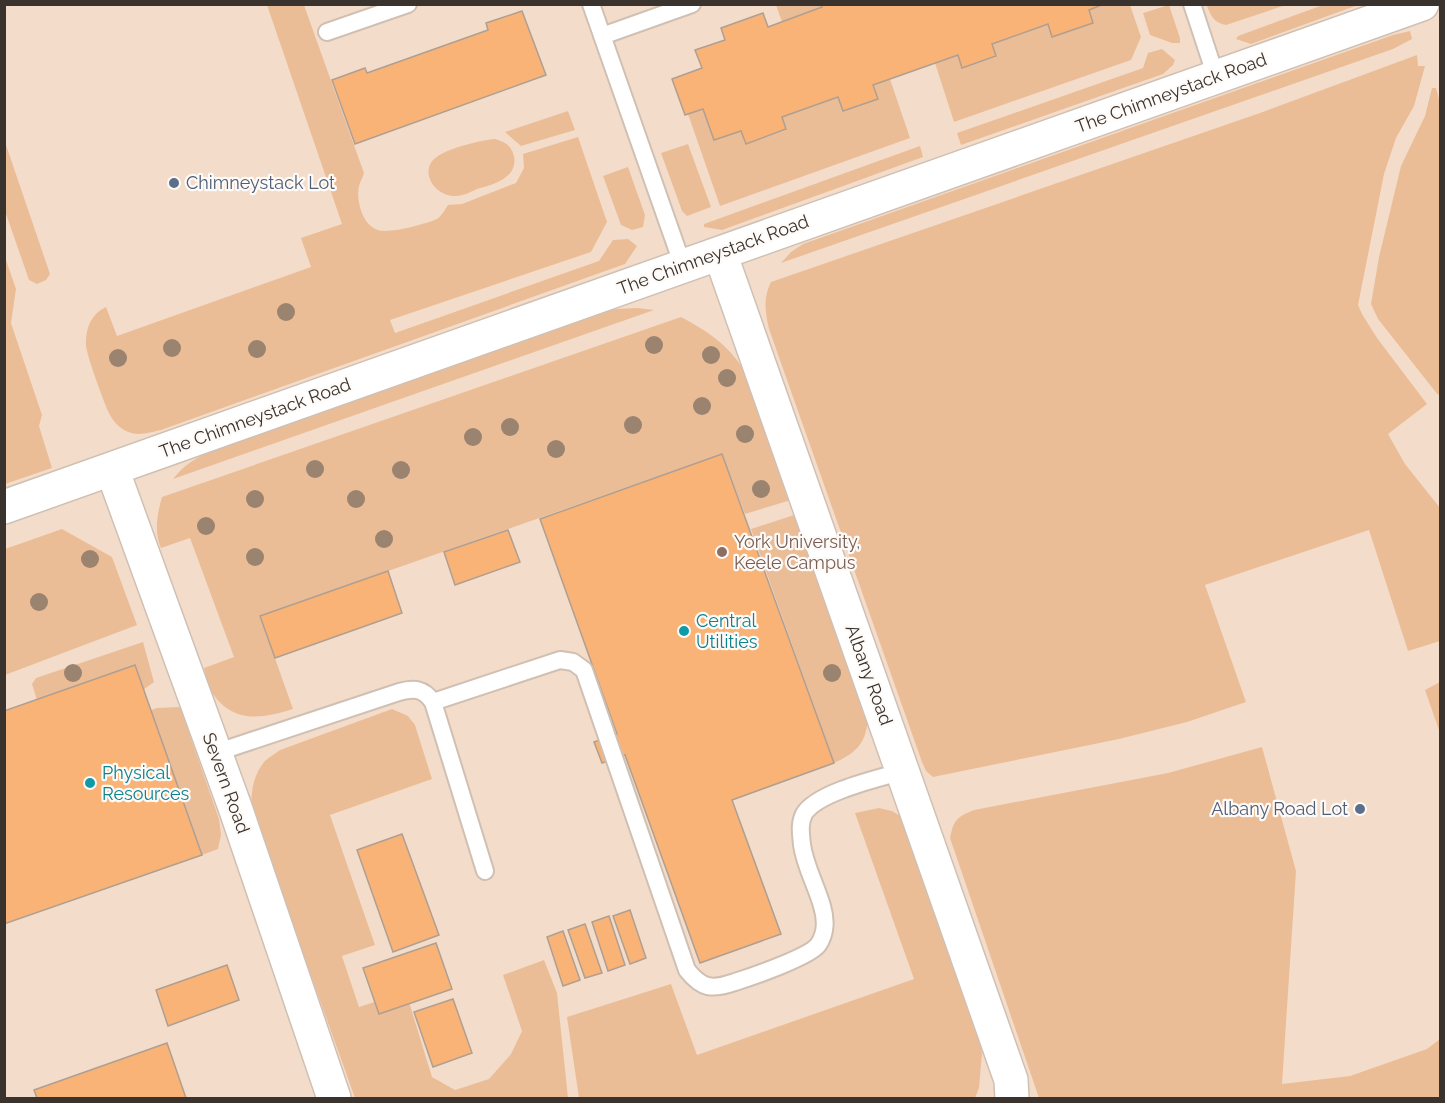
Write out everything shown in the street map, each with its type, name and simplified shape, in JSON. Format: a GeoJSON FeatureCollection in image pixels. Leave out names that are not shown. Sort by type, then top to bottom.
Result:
{"type":"FeatureCollection","features":[{"type":"Feature","properties":{"kind":"street","name":"The Chimneystack Road"},"geometry":{"type":"LineString","coordinates":[[4,507],[1422,4]]}},
{"type":"Feature","properties":{"kind":"street","name":"Albany Road"},"geometry":{"type":"LineString","coordinates":[[720,253],[1011,1080],[1012,1098]]}},
{"type":"Feature","properties":{"kind":"street","name":"Severn Road"},"geometry":{"type":"LineString","coordinates":[[112,470],[215,753],[334,1098]]}},
{"type":"Feature","properties":{"kind":"lane"},"geometry":{"type":"LineString","coordinates":[[327,32],[408,4]]}},
{"type":"Feature","properties":{"kind":"lane"},"geometry":{"type":"LineString","coordinates":[[591,4],[683,266]]}},
{"type":"Feature","properties":{"kind":"lane"},"geometry":{"type":"LineString","coordinates":[[602,36],[692,4]]}},
{"type":"Feature","properties":{"kind":"lane"},"geometry":{"type":"LineString","coordinates":[[1192,4],[1216,76]]}},
{"type":"Feature","properties":{"kind":"lane"},"geometry":{"type":"LineString","coordinates":[[433,702],[560,660],[573,662],[584,670],[687,970],[698,983],[711,987],[734,983],[806,954],[817,946],[824,933],[825,920],[804,856],[800,828],[805,813],[821,800],[845,789],[904,771]]}},
{"type":"Feature","properties":{"kind":"lane"},"geometry":{"type":"LineString","coordinates":[[215,753],[399,692],[414,688],[426,692],[433,702],[485,871]]}},
{"type":"Feature","properties":{"kind":"shaded area"},"geometry":{"type":"Polygon","coordinates":[[[1210,4],[1286,5],[1226,25],[1219,23],[1210,13],[1207,6],[1210,4]]]}},
{"type":"Feature","properties":{"kind":"shaded area","name":"York University, Keele Campus"},"geometry":{"type":"Polygon","coordinates":[[[5,5],[1440,5],[1440,1098],[5,1098],[5,5]]]}},
{"type":"Feature","properties":{"kind":"shaded area"},"geometry":{"type":"Polygon","coordinates":[[[267,5],[304,5],[364,173],[359,184],[359,205],[364,218],[378,230],[399,230],[432,221],[440,216],[448,205],[462,204],[516,183],[524,168],[523,154],[578,137],[607,222],[591,252],[390,320],[395,333],[599,261],[613,240],[628,239],[637,246],[625,264],[161,430],[142,434],[129,432],[117,425],[110,416],[87,351],[88,328],[96,314],[106,307],[117,336],[311,267],[301,238],[342,224],[267,5]]]}},
{"type":"Feature","properties":{"kind":"shaded area"},"geometry":{"type":"Polygon","coordinates":[[[776,5],[821,5],[822,7],[782,22],[776,5]]]}},
{"type":"Feature","properties":{"kind":"shaded area"},"geometry":{"type":"Polygon","coordinates":[[[1104,5],[1130,5],[1141,37],[1131,60],[954,122],[935,63],[958,55],[963,68],[996,57],[992,44],[1048,24],[1053,37],[1093,23],[1089,10],[1104,5]]]}},
{"type":"Feature","properties":{"kind":"shaded area"},"geometry":{"type":"Polygon","coordinates":[[[1169,5],[1180,43],[1172,43],[1150,35],[1143,13],[1169,5]]]}},
{"type":"Feature","properties":{"kind":"shaded area"},"geometry":{"type":"Polygon","coordinates":[[[1323,5],[1358,5],[1251,44],[1236,39],[1238,36],[1323,5]]]}},
{"type":"Feature","properties":{"kind":"shaded area"},"geometry":{"type":"Polygon","coordinates":[[[1410,31],[1412,39],[1393,49],[781,263],[803,244],[1393,35],[1410,31]]]}},
{"type":"Feature","properties":{"kind":"shaded area"},"geometry":{"type":"Polygon","coordinates":[[[1162,49],[1175,60],[1163,74],[961,145],[957,133],[1143,68],[1148,53],[1162,49]]]}},
{"type":"Feature","properties":{"kind":"shaded area"},"geometry":{"type":"Polygon","coordinates":[[[1417,55],[1418,66],[1425,66],[1414,106],[1396,138],[1384,174],[1358,305],[1377,338],[1427,404],[1388,434],[1405,464],[1440,508],[1440,641],[1408,651],[1369,530],[1205,585],[1246,702],[1187,722],[1119,739],[933,777],[926,771],[922,762],[769,329],[766,305],[771,282],[1260,113],[1417,55]]]}},
{"type":"Feature","properties":{"kind":"shaded area"},"geometry":{"type":"Polygon","coordinates":[[[890,79],[910,138],[720,206],[688,114],[703,109],[714,140],[741,131],[746,144],[786,130],[782,117],[838,97],[843,111],[877,99],[873,85],[890,79]]]}},
{"type":"Feature","properties":{"kind":"shaded area"},"geometry":{"type":"Polygon","coordinates":[[[1432,88],[1436,88],[1440,103],[1440,393],[1438,395],[1378,319],[1371,304],[1379,257],[1401,166],[1425,116],[1432,88]]]}},
{"type":"Feature","properties":{"kind":"shaded area"},"geometry":{"type":"Polygon","coordinates":[[[568,111],[575,130],[521,146],[505,132],[568,111]]]}},
{"type":"Feature","properties":{"kind":"shaded area"},"geometry":{"type":"Polygon","coordinates":[[[495,139],[507,144],[513,152],[514,164],[509,175],[497,182],[459,196],[448,195],[435,187],[429,175],[429,168],[438,156],[466,145],[495,139]]]}},
{"type":"Feature","properties":{"kind":"shaded area"},"geometry":{"type":"Polygon","coordinates":[[[5,142],[50,274],[46,280],[37,284],[29,280],[5,211],[5,142]]]}},
{"type":"Feature","properties":{"kind":"shaded area"},"geometry":{"type":"Polygon","coordinates":[[[688,144],[711,207],[687,216],[682,211],[661,153],[688,144]]]}},
{"type":"Feature","properties":{"kind":"shaded area"},"geometry":{"type":"Polygon","coordinates":[[[920,146],[923,157],[722,230],[704,227],[704,224],[920,146]]]}},
{"type":"Feature","properties":{"kind":"shaded area"},"geometry":{"type":"Polygon","coordinates":[[[628,167],[645,215],[643,227],[632,230],[621,225],[603,176],[628,167]]]}},
{"type":"Feature","properties":{"kind":"shaded area"},"geometry":{"type":"Polygon","coordinates":[[[5,257],[16,289],[11,323],[42,415],[39,426],[52,468],[5,484],[5,257]]]}},
{"type":"Feature","properties":{"kind":"shaded area"},"geometry":{"type":"Polygon","coordinates":[[[615,309],[654,310],[173,479],[189,463],[209,452],[598,314],[615,309]]]}},
{"type":"Feature","properties":{"kind":"shaded area"},"geometry":{"type":"Polygon","coordinates":[[[681,317],[717,339],[744,370],[791,500],[745,514],[722,454],[260,616],[293,709],[270,715],[248,716],[238,714],[219,702],[211,691],[204,668],[234,657],[190,538],[161,548],[157,523],[162,497],[681,317]]]}},
{"type":"Feature","properties":{"kind":"shaded area"},"geometry":{"type":"Polygon","coordinates":[[[797,514],[868,715],[866,732],[860,745],[849,755],[834,763],[751,529],[797,514]]]}},
{"type":"Feature","properties":{"kind":"shaded area"},"geometry":{"type":"Polygon","coordinates":[[[62,529],[112,557],[137,625],[5,675],[5,549],[62,529]]]}},
{"type":"Feature","properties":{"kind":"shaded area"},"geometry":{"type":"Polygon","coordinates":[[[143,642],[154,682],[143,690],[134,665],[37,700],[32,684],[36,678],[143,642]]]}},
{"type":"Feature","properties":{"kind":"shaded area"},"geometry":{"type":"Polygon","coordinates":[[[1440,682],[1440,733],[1425,690],[1440,682]]]}},
{"type":"Feature","properties":{"kind":"shaded area"},"geometry":{"type":"Polygon","coordinates":[[[180,707],[219,819],[221,835],[218,849],[202,855],[151,710],[180,707]]]}},
{"type":"Feature","properties":{"kind":"shaded area"},"geometry":{"type":"Polygon","coordinates":[[[392,709],[408,716],[415,725],[432,779],[330,815],[375,945],[342,956],[359,1007],[406,992],[432,1077],[455,1090],[489,1079],[511,1054],[522,1031],[503,975],[544,960],[557,993],[568,1098],[355,1098],[252,811],[252,792],[261,766],[280,750],[392,709]]]}},
{"type":"Feature","properties":{"kind":"shaded area"},"geometry":{"type":"Polygon","coordinates":[[[1262,747],[1296,871],[1282,1084],[1350,1076],[1427,1049],[1440,1039],[1440,1098],[1039,1098],[950,838],[955,823],[960,817],[974,810],[1168,773],[1262,747]]]}},
{"type":"Feature","properties":{"kind":"shaded area"},"geometry":{"type":"Polygon","coordinates":[[[879,808],[892,811],[902,817],[973,1011],[982,1053],[979,1088],[975,1098],[579,1098],[567,1017],[671,984],[697,1055],[914,979],[855,813],[879,808]]]}},
{"type":"Feature","properties":{"kind":"building"},"geometry":{"type":"Polygon","coordinates":[[[821,4],[1104,4],[1089,10],[1093,23],[1052,37],[1048,24],[992,44],[996,56],[962,68],[958,55],[873,85],[878,99],[843,111],[838,97],[782,117],[786,129],[746,144],[741,131],[714,140],[703,109],[685,115],[672,79],[702,68],[695,50],[725,40],[721,28],[763,13],[768,27],[822,7],[821,4]]]}},
{"type":"Feature","properties":{"kind":"building"},"geometry":{"type":"Polygon","coordinates":[[[522,11],[546,75],[355,144],[332,80],[365,68],[367,73],[488,30],[486,23],[522,11]]]}},
{"type":"Feature","properties":{"kind":"building","name":"Central Utilities"},"geometry":{"type":"Polygon","coordinates":[[[722,454],[834,763],[732,800],[781,934],[700,963],[625,755],[602,763],[594,742],[617,734],[540,519],[722,454]]]}},
{"type":"Feature","properties":{"kind":"building"},"geometry":{"type":"Polygon","coordinates":[[[508,530],[520,562],[455,585],[444,552],[508,530]]]}},
{"type":"Feature","properties":{"kind":"building"},"geometry":{"type":"Polygon","coordinates":[[[388,571],[402,613],[275,658],[260,616],[388,571]]]}},
{"type":"Feature","properties":{"kind":"building","name":"Physical Resources"},"geometry":{"type":"Polygon","coordinates":[[[135,665],[202,855],[4,924],[4,711],[135,665]]]}},
{"type":"Feature","properties":{"kind":"building"},"geometry":{"type":"Polygon","coordinates":[[[402,834],[439,935],[393,952],[357,850],[402,834]]]}},
{"type":"Feature","properties":{"kind":"building"},"geometry":{"type":"Polygon","coordinates":[[[630,910],[646,958],[630,964],[613,916],[630,910]]]}},
{"type":"Feature","properties":{"kind":"building"},"geometry":{"type":"Polygon","coordinates":[[[609,916],[625,965],[608,971],[592,922],[609,916]]]}},
{"type":"Feature","properties":{"kind":"building"},"geometry":{"type":"Polygon","coordinates":[[[585,924],[602,973],[585,978],[568,930],[585,924]]]}},
{"type":"Feature","properties":{"kind":"building"},"geometry":{"type":"Polygon","coordinates":[[[563,931],[580,980],[563,986],[547,937],[563,931]]]}},
{"type":"Feature","properties":{"kind":"building"},"geometry":{"type":"Polygon","coordinates":[[[436,943],[452,989],[379,1014],[363,968],[436,943]]]}},
{"type":"Feature","properties":{"kind":"building"},"geometry":{"type":"Polygon","coordinates":[[[227,965],[239,1000],[168,1026],[156,990],[227,965]]]}},
{"type":"Feature","properties":{"kind":"building"},"geometry":{"type":"Polygon","coordinates":[[[453,999],[472,1053],[433,1067],[414,1012],[453,999]]]}},
{"type":"Feature","properties":{"kind":"building"},"geometry":{"type":"Polygon","coordinates":[[[167,1043],[186,1098],[37,1098],[34,1090],[167,1043]]]}},
{"type":"Feature","properties":{"kind":"place","name":"Chimneystack Lot"},"geometry":{"type":"Point","coordinates":[174,183]}},
{"type":"Feature","properties":{"kind":"place","name":"York University, Keele Campus"},"geometry":{"type":"Point","coordinates":[722,552]}},
{"type":"Feature","properties":{"kind":"place","name":"Central Utilities"},"geometry":{"type":"Point","coordinates":[684,631]}},
{"type":"Feature","properties":{"kind":"place","name":"Physical Resources"},"geometry":{"type":"Point","coordinates":[90,783]}},
{"type":"Feature","properties":{"kind":"place","name":"Albany Road Lot"},"geometry":{"type":"Point","coordinates":[1360,809]}}]}
